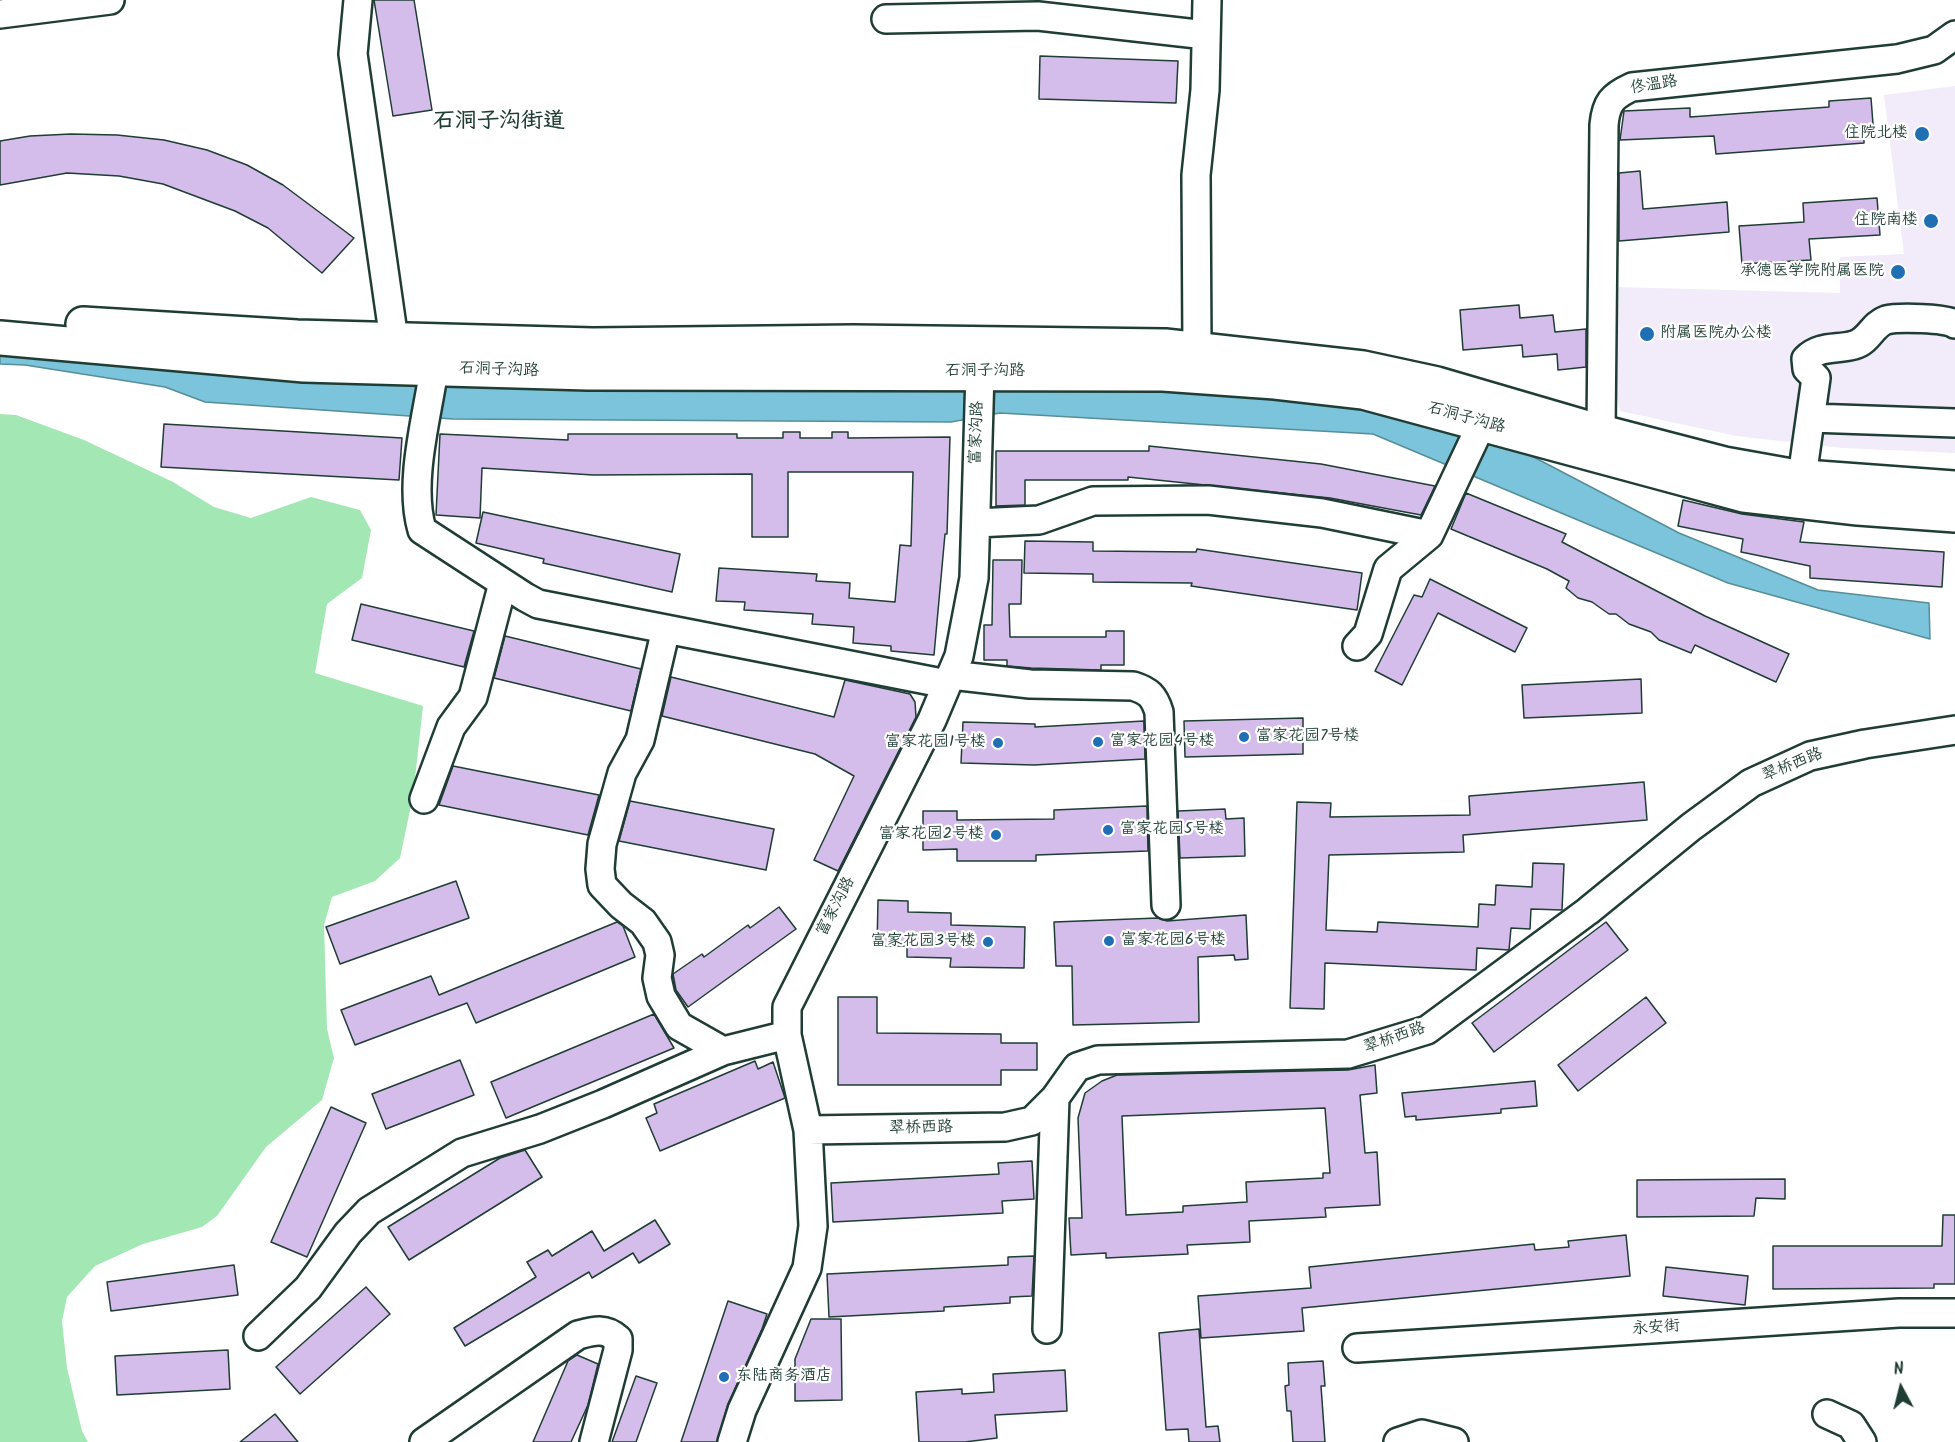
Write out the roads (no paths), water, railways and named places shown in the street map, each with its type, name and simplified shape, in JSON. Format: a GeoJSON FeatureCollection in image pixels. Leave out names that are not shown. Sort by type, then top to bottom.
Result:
{"type":"FeatureCollection","features":[{"type":"Feature","properties":{"kind":"main road","name":"石洞子沟路"},"geometry":{"type":"LineString","coordinates":[[0,315],[108,326],[394,340],[593,345],[853,342],[1165,346],[1363,368],[1437,384],[1601,432],[1724,464],[1802,477],[1955,489]]}},
{"type":"Feature","properties":{"kind":"main road","name":"石洞子沟路"},"geometry":{"type":"LineString","coordinates":[[0,338],[304,365],[434,371],[1163,374],[1296,384],[1363,392],[1480,428],[1744,495],[1858,508],[1955,515]]}},
{"type":"Feature","properties":{"kind":"street"},"geometry":{"type":"LineString","coordinates":[[0,14],[76,2],[110,0]]}},
{"type":"Feature","properties":{"kind":"street"},"geometry":{"type":"LineString","coordinates":[[338,0],[355,39]]}},
{"type":"Feature","properties":{"kind":"street"},"geometry":{"type":"LineString","coordinates":[[358,0],[353,54],[394,340]]}},
{"type":"Feature","properties":{"kind":"street"},"geometry":{"type":"LineString","coordinates":[[1197,349],[1196,175],[1204,90],[1207,0]]}},
{"type":"Feature","properties":{"kind":"street"},"geometry":{"type":"LineString","coordinates":[[886,19],[1037,8],[1206,35]]}},
{"type":"Feature","properties":{"kind":"street","name":"佟温路"},"geometry":{"type":"LineString","coordinates":[[1601,432],[1604,125],[1606,107],[1616,94],[1632,87],[1897,59],[1934,50],[1955,35]]}},
{"type":"Feature","properties":{"kind":"street"},"geometry":{"type":"LineString","coordinates":[[1802,477],[1816,378],[1808,369],[1806,359],[1814,352],[1856,345],[1868,339],[1875,327],[1887,320],[1942,320],[1955,324]]}},
{"type":"Feature","properties":{"kind":"street"},"geometry":{"type":"LineString","coordinates":[[434,371],[417,489],[416,511],[422,530],[537,604],[949,679],[1030,684],[1133,686],[1145,690],[1154,697],[1159,712],[1166,905]]}},
{"type":"Feature","properties":{"kind":"street","name":"富家沟路"},"geometry":{"type":"LineString","coordinates":[[732,1442],[742,1410],[807,1268],[813,1226],[808,1130],[787,1035],[787,1007],[932,720],[958,656],[974,578],[980,375]]}},
{"type":"Feature","properties":{"kind":"street"},"geometry":{"type":"LineString","coordinates":[[1811,418],[1955,423]]}},
{"type":"Feature","properties":{"kind":"street"},"geometry":{"type":"LineString","coordinates":[[1357,646],[1368,634],[1388,569],[1429,535],[1480,428]]}},
{"type":"Feature","properties":{"kind":"street"},"geometry":{"type":"LineString","coordinates":[[976,523],[1039,520],[1093,501],[1208,500],[1322,513],[1429,535]]}},
{"type":"Feature","properties":{"kind":"street"},"geometry":{"type":"LineString","coordinates":[[424,799],[451,727],[473,697],[502,583]]}},
{"type":"Feature","properties":{"kind":"street"},"geometry":{"type":"LineString","coordinates":[[666,629],[640,740],[622,773],[602,844],[600,869],[602,885],[621,905],[643,921],[657,942],[660,955],[657,978],[661,996],[679,1026],[723,1050]]}},
{"type":"Feature","properties":{"kind":"street","name":"翠桥西路"},"geometry":{"type":"LineString","coordinates":[[808,1130],[1005,1127],[1032,1121],[1055,1098],[1077,1067],[1098,1060],[1348,1054],[1427,1030],[1588,911],[1691,827],[1751,783],[1810,756],[1865,744],[1955,730]]}},
{"type":"Feature","properties":{"kind":"street"},"geometry":{"type":"LineString","coordinates":[[258,1336],[308,1288],[348,1233],[369,1211],[462,1153],[540,1129],[603,1104],[723,1050],[787,1035]]}},
{"type":"Feature","properties":{"kind":"street"},"geometry":{"type":"LineString","coordinates":[[1047,1329],[1055,1098]]}},
{"type":"Feature","properties":{"kind":"street","name":"永安街"},"geometry":{"type":"LineString","coordinates":[[1357,1348],[1899,1313],[1955,1313]]}},
{"type":"Feature","properties":{"kind":"street"},"geometry":{"type":"LineString","coordinates":[[424,1442],[578,1335],[597,1330],[611,1332],[618,1339],[618,1350],[594,1442]]}},
{"type":"Feature","properties":{"kind":"street"},"geometry":{"type":"LineString","coordinates":[[1827,1414],[1851,1425],[1862,1442]]}},
{"type":"Feature","properties":{"kind":"street"},"geometry":{"type":"LineString","coordinates":[[1398,1442],[1422,1434],[1454,1442]]}},
{"type":"Feature","properties":{"kind":"water"},"geometry":{"type":"Polygon","coordinates":[[[0,349],[1005,380],[1359,401],[1501,440],[1679,533],[1818,590],[1929,603],[1930,639],[1728,583],[1373,434],[1000,413],[951,422],[453,419],[205,402],[165,387],[25,365],[0,364],[0,349]]]}},
{"type":"Feature","properties":{"kind":"place","name":"住院北楼"},"geometry":{"type":"Point","coordinates":[1922,134]}},
{"type":"Feature","properties":{"kind":"place","name":"住院南楼"},"geometry":{"type":"Point","coordinates":[1931,221]}},
{"type":"Feature","properties":{"kind":"place","name":"承德医学院附属医院"},"geometry":{"type":"Point","coordinates":[1898,272]}},
{"type":"Feature","properties":{"kind":"place","name":"附属医院办公楼"},"geometry":{"type":"Point","coordinates":[1647,334]}},
{"type":"Feature","properties":{"kind":"place","name":"富家花园7号楼"},"geometry":{"type":"Point","coordinates":[1244,737]}},
{"type":"Feature","properties":{"kind":"place","name":"富家花园4号楼"},"geometry":{"type":"Point","coordinates":[1098,742]}},
{"type":"Feature","properties":{"kind":"place","name":"富家花园1号楼"},"geometry":{"type":"Point","coordinates":[998,743]}},
{"type":"Feature","properties":{"kind":"place","name":"富家花园5号楼"},"geometry":{"type":"Point","coordinates":[1108,830]}},
{"type":"Feature","properties":{"kind":"place","name":"富家花园2号楼"},"geometry":{"type":"Point","coordinates":[996,835]}},
{"type":"Feature","properties":{"kind":"place","name":"富家花园6号楼"},"geometry":{"type":"Point","coordinates":[1109,941]}},
{"type":"Feature","properties":{"kind":"place","name":"富家花园3号楼"},"geometry":{"type":"Point","coordinates":[988,942]}},
{"type":"Feature","properties":{"kind":"place","name":"东陆商务酒店"},"geometry":{"type":"Point","coordinates":[724,1377]}},
{"type":"Feature","properties":{"kind":"district","name":"石洞子沟街道"},"geometry":{"type":"Point","coordinates":[499,123]}}]}
